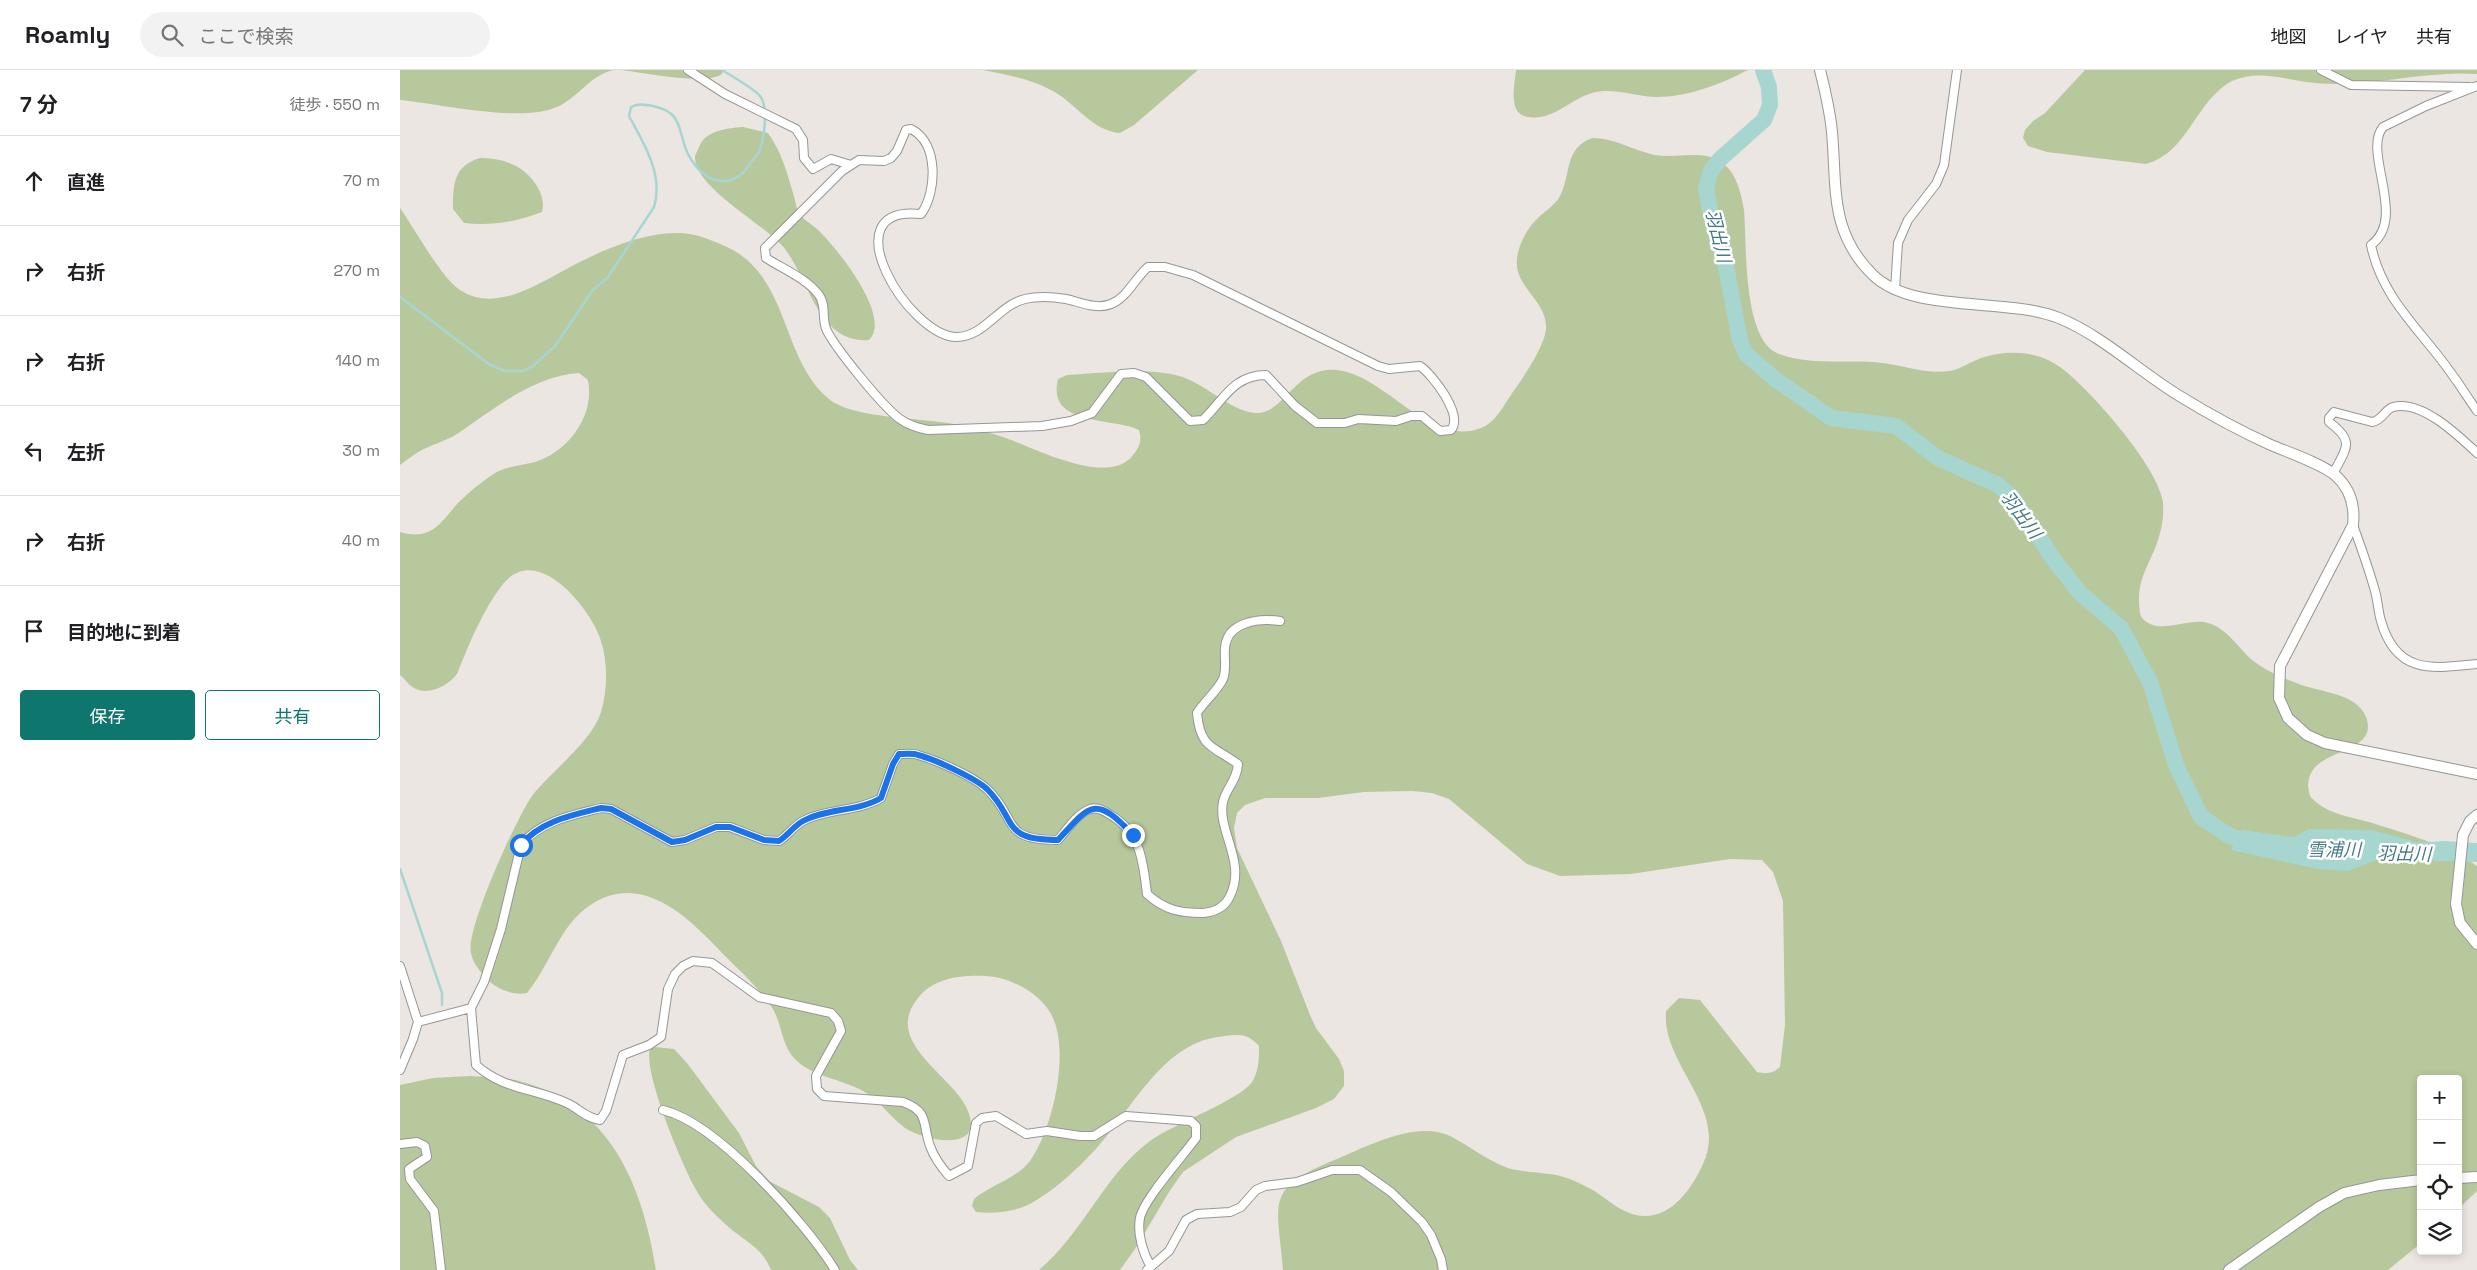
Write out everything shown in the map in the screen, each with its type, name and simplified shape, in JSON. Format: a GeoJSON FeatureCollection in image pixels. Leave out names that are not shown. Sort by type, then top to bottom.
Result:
{"type":"FeatureCollection","features":[{"type":"Feature","properties":{"kind":"street"},"geometry":{"type":"LineString","coordinates":[[688,70],[725,94],[796,129],[803,140],[804,158],[814,169],[831,159],[850,165],[859,160],[884,161],[891,158],[897,151],[906,130],[911,129],[919,133],[928,143],[932,156],[930,198],[921,214],[907,213],[891,217],[882,223],[878,232],[878,248],[894,285],[912,312],[919,320],[942,334],[955,337],[968,336],[1010,306],[1024,299],[1066,299],[1081,304],[1111,304],[1125,294],[1148,267],[1165,267],[1193,275],[1378,366],[1389,369],[1420,366],[1431,374],[1451,407],[1455,419],[1454,426],[1451,430],[1440,431],[1422,416],[1411,416],[1396,421],[1358,419],[1345,422],[1317,423],[1295,406],[1266,375],[1251,375],[1234,385],[1203,420],[1190,421],[1146,377],[1134,373],[1121,374],[1092,413],[1071,421],[1042,426],[928,430],[913,426],[899,419],[879,398],[826,330],[823,305],[819,295],[802,280],[766,258],[765,248],[850,165]]}},
{"type":"Feature","properties":{"kind":"street"},"geometry":{"type":"LineString","coordinates":[[1820,70],[1832,130],[1838,214],[1845,236],[1874,276],[1895,289],[1917,296],[1946,301],[1999,305],[2059,318],[2084,332],[2178,395],[2268,444],[2333,474],[2345,485],[2354,514],[2353,525],[2280,666],[2279,698],[2288,718],[2307,735],[2325,743],[2477,774]]}},
{"type":"Feature","properties":{"kind":"street"},"geometry":{"type":"LineString","coordinates":[[1895,289],[1898,243],[1908,220],[1936,184],[1944,165],[1957,70]]}},
{"type":"Feature","properties":{"kind":"street"},"geometry":{"type":"LineString","coordinates":[[2321,70],[2351,85],[2476,87]]}},
{"type":"Feature","properties":{"kind":"street"},"geometry":{"type":"LineString","coordinates":[[2476,87],[2426,106],[2383,128],[2379,132],[2378,156],[2385,190],[2386,224],[2371,245],[2374,260],[2394,302],[2451,373],[2477,411]]}},
{"type":"Feature","properties":{"kind":"street"},"geometry":{"type":"LineString","coordinates":[[2333,474],[2347,447],[2347,440],[2344,434],[2329,422],[2329,418],[2334,412],[2372,422],[2378,421],[2390,408],[2396,406],[2423,412],[2451,429],[2477,453]]}},
{"type":"Feature","properties":{"kind":"street"},"geometry":{"type":"LineString","coordinates":[[2353,525],[2376,592],[2381,622],[2400,657],[2414,664],[2425,666],[2477,664]]}},
{"type":"Feature","properties":{"kind":"street"},"geometry":{"type":"LineString","coordinates":[[1280,621],[1243,623],[1233,629],[1226,638],[1224,677],[1197,713],[1198,730],[1205,742],[1238,764],[1237,775],[1223,802],[1223,814],[1234,856],[1236,874],[1230,896],[1218,909],[1210,912],[1184,913],[1160,906],[1147,894],[1141,849],[1133,835],[1119,820],[1102,810],[1090,808],[1084,812],[1058,840],[1042,840],[1024,836],[1016,832],[985,788],[953,770],[917,754],[899,754],[893,764],[881,798],[870,804],[819,815],[802,822],[779,841],[764,840],[730,827],[716,827],[685,840],[672,842],[611,809],[601,808],[542,826],[528,836],[521,845],[501,929],[484,982],[471,1008],[476,1065],[500,1082],[569,1104],[590,1118],[600,1120],[606,1112],[623,1055],[649,1045],[662,1037],[668,989],[675,974],[683,966],[694,961],[712,963],[759,997],[831,1013],[838,1022],[840,1031],[816,1076],[816,1089],[824,1096],[903,1102],[915,1107],[927,1124],[929,1145],[949,1176],[968,1166],[976,1123],[990,1115],[996,1116],[1026,1134],[1047,1130],[1080,1136],[1094,1136],[1126,1116],[1191,1121],[1196,1126],[1196,1138],[1146,1205],[1140,1218],[1140,1236],[1149,1268],[1170,1251],[1186,1220],[1197,1214],[1230,1212],[1240,1207],[1256,1190],[1265,1186],[1297,1182],[1332,1170],[1360,1170],[1391,1192],[1422,1222],[1432,1235],[1441,1259],[1442,1270]]}},
{"type":"Feature","properties":{"kind":"street"},"geometry":{"type":"LineString","coordinates":[[2477,815],[2470,821],[2462,835],[2456,884],[2456,904],[2460,922],[2477,944]]}},
{"type":"Feature","properties":{"kind":"street"},"geometry":{"type":"LineString","coordinates":[[400,966],[418,1022],[400,1070]]}},
{"type":"Feature","properties":{"kind":"street"},"geometry":{"type":"LineString","coordinates":[[418,1022],[471,1008]]}},
{"type":"Feature","properties":{"kind":"street"},"geometry":{"type":"LineString","coordinates":[[663,1110],[680,1114],[704,1129],[738,1159],[792,1213],[835,1270]]}},
{"type":"Feature","properties":{"kind":"street"},"geometry":{"type":"LineString","coordinates":[[400,1144],[417,1142],[425,1146],[427,1157],[408,1169],[410,1179],[434,1212],[440,1270]]}},
{"type":"Feature","properties":{"kind":"street"},"geometry":{"type":"LineString","coordinates":[[2462,1178],[2477,1177]]}},
{"type":"Feature","properties":{"kind":"street"},"geometry":{"type":"LineString","coordinates":[[2228,1270],[2319,1207],[2344,1193],[2379,1185],[2417,1180]]}},
{"type":"Feature","properties":{"kind":"green space"},"geometry":{"type":"Polygon","coordinates":[[[400,70],[614,70],[598,76],[572,98],[557,107],[523,113],[502,113],[400,100],[400,70]]]}},
{"type":"Feature","properties":{"kind":"green space"},"geometry":{"type":"Polygon","coordinates":[[[620,70],[723,70],[722,74],[714,77],[688,79],[620,70]]]}},
{"type":"Feature","properties":{"kind":"green space"},"geometry":{"type":"Polygon","coordinates":[[[983,70],[1198,70],[1134,125],[1120,133],[1102,128],[1049,89],[1022,79],[983,70]]]}},
{"type":"Feature","properties":{"kind":"green space"},"geometry":{"type":"Polygon","coordinates":[[[1516,70],[1748,70],[1716,85],[1680,95],[1649,97],[1600,91],[1584,96],[1551,114],[1533,118],[1524,116],[1516,108],[1514,89],[1516,70]]]}},
{"type":"Feature","properties":{"kind":"green space"},"geometry":{"type":"Polygon","coordinates":[[[2085,70],[2477,70],[2477,74],[2434,75],[2349,84],[2306,82],[2260,75],[2241,78],[2232,81],[2219,90],[2172,149],[2160,158],[2146,164],[2047,152],[2028,146],[2023,138],[2025,130],[2033,121],[2045,113],[2085,70]]]}},
{"type":"Feature","properties":{"kind":"green space"},"geometry":{"type":"Polygon","coordinates":[[[743,127],[768,133],[777,147],[783,162],[798,212],[837,251],[859,283],[874,315],[874,329],[869,340],[852,339],[838,332],[827,322],[785,249],[776,239],[718,193],[706,181],[698,168],[695,156],[703,140],[719,131],[743,127]]]}},
{"type":"Feature","properties":{"kind":"green space"},"geometry":{"type":"Polygon","coordinates":[[[1592,138],[1616,142],[1655,155],[1705,156],[1724,164],[1730,170],[1739,188],[1744,210],[1747,267],[1752,311],[1758,331],[1767,345],[1779,354],[1802,360],[1873,362],[1941,372],[1954,370],[1992,355],[2014,353],[2035,355],[2064,370],[2091,395],[2123,432],[2150,470],[2159,487],[2163,502],[2161,531],[2140,586],[2140,614],[2143,619],[2150,624],[2158,626],[2200,622],[2216,626],[2223,630],[2252,660],[2268,671],[2307,687],[2337,694],[2355,703],[2366,717],[2368,731],[2362,740],[2325,759],[2315,768],[2309,779],[2310,796],[2330,811],[2425,840],[2453,852],[2477,866],[2477,1191],[2462,1205],[2462,1075],[2417,1075],[2417,1246],[2388,1270],[1283,1270],[1278,1212],[1280,1199],[1286,1189],[1313,1169],[1393,1136],[1409,1133],[1439,1132],[1452,1137],[1508,1168],[1567,1178],[1592,1190],[1628,1213],[1645,1216],[1655,1215],[1673,1206],[1693,1182],[1703,1164],[1709,1144],[1707,1124],[1701,1105],[1673,1050],[1667,1031],[1666,1011],[1679,998],[1700,1000],[1757,1072],[1769,1073],[1780,1067],[1785,1025],[1783,901],[1773,872],[1762,860],[1730,859],[1631,874],[1560,876],[1527,864],[1449,799],[1432,793],[1412,791],[1364,792],[1318,798],[1265,798],[1245,805],[1237,813],[1234,828],[1237,848],[1281,941],[1316,1028],[1339,1059],[1344,1071],[1344,1086],[1334,1099],[1316,1108],[1236,1137],[1183,1172],[1120,1270],[1039,1270],[1055,1255],[1119,1170],[1134,1155],[1150,1141],[1235,1096],[1252,1082],[1259,1060],[1259,1046],[1248,1037],[1240,1035],[1225,1036],[1203,1041],[1184,1050],[1166,1063],[1151,1079],[1095,1150],[1059,1184],[1043,1196],[1021,1208],[991,1213],[976,1212],[972,1206],[974,1199],[1018,1173],[1030,1161],[1046,1130],[1057,1089],[1059,1048],[1057,1029],[1046,1006],[1022,987],[1004,979],[985,976],[966,976],[948,979],[924,991],[909,1014],[908,1030],[914,1044],[924,1058],[961,1098],[968,1111],[971,1124],[968,1133],[961,1138],[950,1140],[925,1137],[914,1133],[900,1124],[863,1091],[819,1074],[802,1065],[791,1054],[774,1012],[754,985],[696,927],[664,903],[646,896],[628,893],[609,896],[589,906],[579,914],[570,924],[535,983],[527,993],[521,994],[504,990],[493,984],[480,971],[471,953],[471,941],[484,899],[515,826],[532,796],[589,735],[596,723],[601,712],[605,694],[605,656],[594,625],[573,596],[546,574],[531,570],[516,573],[503,584],[483,616],[457,674],[448,683],[430,691],[423,691],[411,686],[400,675],[400,532],[422,534],[430,531],[442,522],[479,484],[492,475],[507,468],[535,462],[559,449],[577,430],[583,418],[589,393],[588,380],[579,373],[545,380],[515,395],[457,434],[419,452],[400,465],[400,208],[449,280],[456,287],[471,296],[488,299],[521,292],[596,254],[622,244],[663,234],[677,233],[700,236],[729,248],[749,262],[764,279],[775,299],[792,342],[813,383],[829,399],[840,406],[873,414],[968,427],[1003,437],[1070,462],[1107,468],[1122,464],[1133,455],[1140,443],[1139,430],[1128,426],[1085,418],[1072,413],[1062,405],[1057,394],[1058,379],[1067,375],[1109,372],[1139,371],[1167,373],[1198,384],[1236,407],[1255,413],[1265,412],[1274,407],[1310,375],[1322,371],[1337,370],[1355,375],[1373,384],[1426,420],[1443,428],[1462,431],[1481,428],[1486,425],[1500,411],[1535,358],[1546,332],[1545,317],[1518,272],[1518,251],[1532,225],[1559,198],[1572,156],[1583,143],[1592,138]]]}},
{"type":"Feature","properties":{"kind":"green space"},"geometry":{"type":"Polygon","coordinates":[[[480,158],[508,162],[527,174],[540,192],[543,205],[542,212],[503,222],[484,224],[464,223],[453,209],[455,184],[460,171],[471,161],[480,158]]]}},
{"type":"Feature","properties":{"kind":"green space"},"geometry":{"type":"Polygon","coordinates":[[[650,1048],[674,1049],[687,1063],[739,1133],[756,1166],[769,1181],[819,1207],[830,1218],[850,1260],[858,1270],[771,1270],[756,1249],[711,1210],[694,1186],[664,1117],[649,1060],[650,1048]]]}},
{"type":"Feature","properties":{"kind":"green space"},"geometry":{"type":"Polygon","coordinates":[[[470,1076],[505,1078],[540,1088],[569,1103],[593,1123],[613,1147],[628,1174],[641,1204],[650,1236],[656,1270],[400,1270],[400,1085],[433,1078],[470,1076]]]}},
{"type":"Feature","properties":{"kind":"water","name":"雪浦川"},"geometry":{"type":"Polygon","coordinates":[[[2309,829],[2372,830],[2420,843],[2443,841],[2477,843],[2477,862],[2379,859],[2348,871],[2318,869],[2231,850],[2242,830],[2294,837],[2309,829]]]}},
{"type":"Feature","properties":{"kind":"waterway"},"geometry":{"type":"LineString","coordinates":[[400,297],[490,365],[505,371],[523,371],[533,366],[555,346],[592,291],[608,277],[654,207],[656,195],[654,172],[651,160],[629,116],[631,107],[639,105],[653,106],[673,116],[679,126],[685,147],[691,159],[699,170],[710,178],[726,181],[737,177],[759,152],[765,123],[763,101],[753,90],[722,70]]}},
{"type":"Feature","properties":{"kind":"waterway","name":"羽出川"},"geometry":{"type":"LineString","coordinates":[[1763,70],[1769,87],[1770,105],[1764,120],[1719,160],[1711,171],[1706,188],[1710,210],[1726,266],[1740,341],[1746,354],[1775,379],[1831,418],[1896,426],[1938,458],[1998,485],[2013,498],[2054,560],[2080,593],[2121,628],[2150,682],[2176,765],[2201,817],[2228,835],[2257,847]]}},
{"type":"Feature","properties":{"kind":"waterway"},"geometry":{"type":"LineString","coordinates":[[400,869],[442,993],[442,1005]]}},
{"type":"Feature","properties":{"kind":"route"},"geometry":{"type":"LineString","coordinates":[[521,845],[528,836],[542,826],[601,808],[611,809],[672,842],[685,840],[716,827],[730,827],[764,840],[779,841],[802,822],[819,815],[870,804],[881,798],[893,764],[899,754],[917,754],[953,770],[985,788],[994,798],[1016,832],[1024,836],[1042,840],[1058,840],[1090,808],[1102,810],[1119,820],[1133,835]]}}]}
